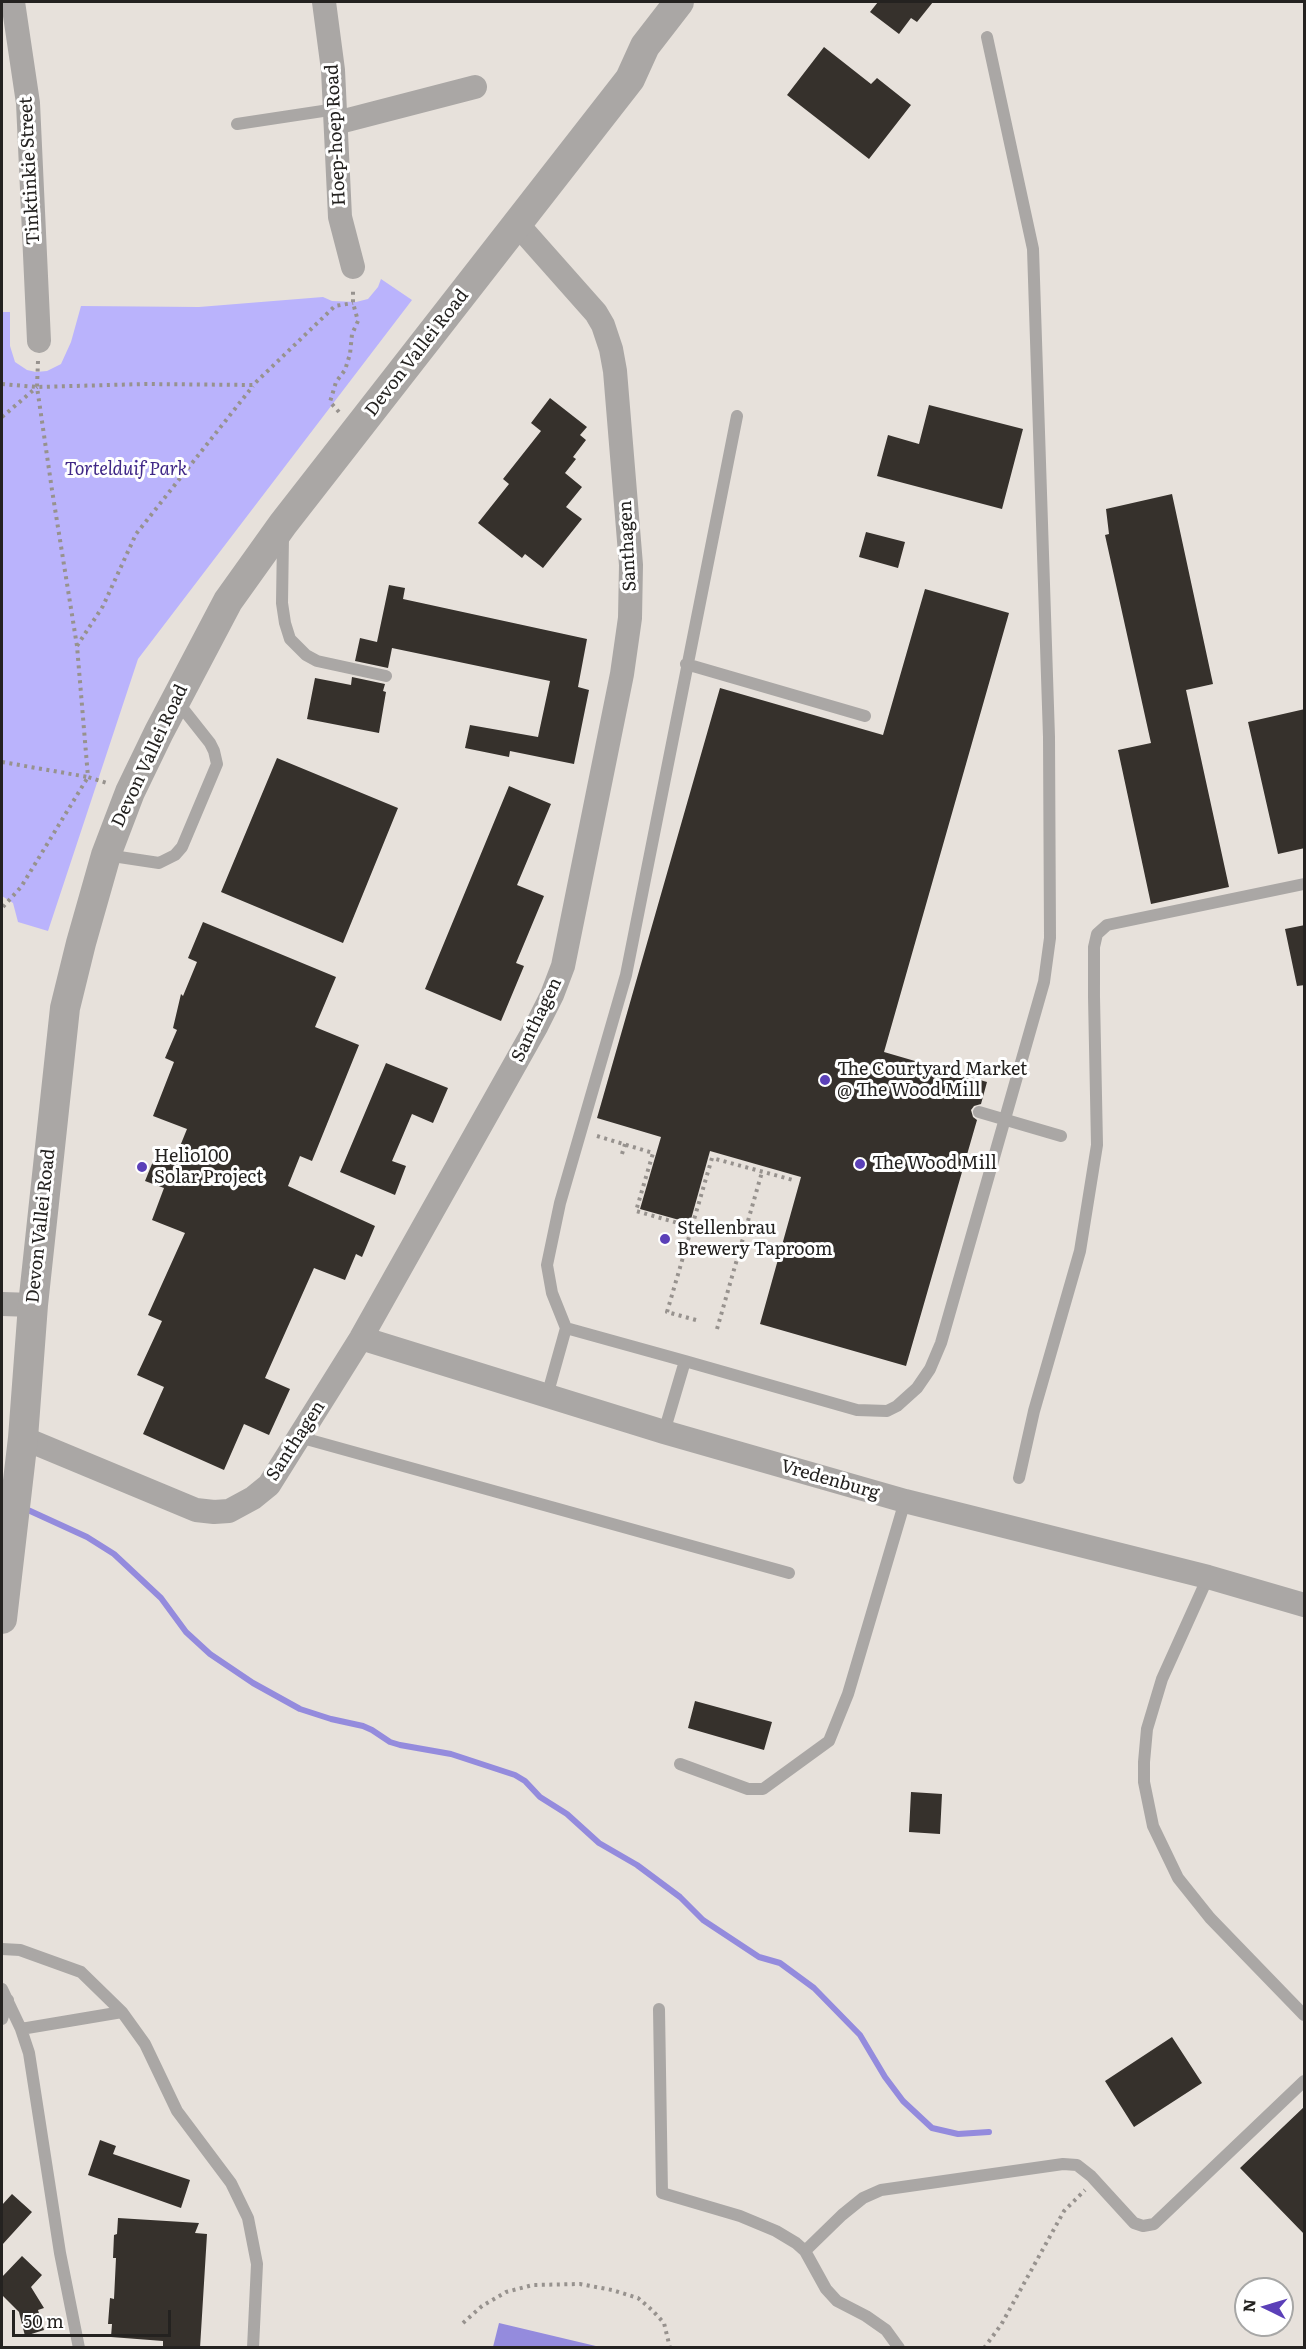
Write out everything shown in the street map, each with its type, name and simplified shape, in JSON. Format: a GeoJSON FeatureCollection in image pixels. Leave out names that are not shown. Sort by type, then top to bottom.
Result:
{"type":"FeatureCollection","features":[{"type":"Feature","properties":{"kind":"street","name":"Tinktinkie Street"},"geometry":{"type":"LineString","coordinates":[[13,2],[28,103],[39,340]]}},
{"type":"Feature","properties":{"kind":"street","name":"Hoep-hoep Road"},"geometry":{"type":"LineString","coordinates":[[324,2],[330,33],[340,217],[353,267]]}},
{"type":"Feature","properties":{"kind":"street","name":"Devon Vallei Road"},"geometry":{"type":"LineString","coordinates":[[2,1619],[23,1438],[33,1305],[66,1008],[81,943],[106,855],[130,792],[228,601],[283,524],[630,79],[645,46],[679,2]]}},
{"type":"Feature","properties":{"kind":"street","name":"Devon Vallei Road"},"geometry":{"type":"LineString","coordinates":[[630,79],[654,60],[700,2]]}},
{"type":"Feature","properties":{"kind":"street"},"geometry":{"type":"LineString","coordinates":[[336,116],[475,87]]}},
{"type":"Feature","properties":{"kind":"street","name":"Santhagen"},"geometry":{"type":"LineString","coordinates":[[23,1438],[196,1510],[229,1511],[269,1485],[361,1338],[537,1025],[558,981],[622,674],[630,618],[631,565],[615,371],[611,349],[603,325],[596,313],[518,225]]}},
{"type":"Feature","properties":{"kind":"street"},"geometry":{"type":"LineString","coordinates":[[2,1304],[33,1305]]}},
{"type":"Feature","properties":{"kind":"street","name":"Vredenburg"},"geometry":{"type":"LineString","coordinates":[[361,1338],[664,1432],[905,1501],[1208,1577],[1305,1605]]}},
{"type":"Feature","properties":{"kind":"lane"},"geometry":{"type":"LineString","coordinates":[[566,1328],[856,1410],[887,1411],[897,1406],[917,1388],[930,1369],[938,1349],[1044,982],[1050,950],[1049,737],[1033,249],[987,37]]}},
{"type":"Feature","properties":{"kind":"lane"},"geometry":{"type":"LineString","coordinates":[[237,124],[336,116]]}},
{"type":"Feature","properties":{"kind":"lane"},"geometry":{"type":"LineString","coordinates":[[547,1395],[566,1328],[549,1284],[547,1265],[560,1203],[621,1011],[686,664],[737,416]]}},
{"type":"Feature","properties":{"kind":"lane"},"geometry":{"type":"LineString","coordinates":[[283,524],[282,603],[290,639],[306,655],[317,661],[386,676]]}},
{"type":"Feature","properties":{"kind":"lane"},"geometry":{"type":"LineString","coordinates":[[686,664],[865,716]]}},
{"type":"Feature","properties":{"kind":"lane"},"geometry":{"type":"LineString","coordinates":[[106,855],[159,863],[175,855],[182,847],[217,764],[210,743],[176,699]]}},
{"type":"Feature","properties":{"kind":"lane"},"geometry":{"type":"LineString","coordinates":[[1019,1478],[1034,1411],[1080,1251],[1096,1156],[1094,947],[1097,934],[1107,925],[1305,884]]}},
{"type":"Feature","properties":{"kind":"lane"},"geometry":{"type":"LineString","coordinates":[[979,1112],[1061,1136]]}},
{"type":"Feature","properties":{"kind":"lane"},"geometry":{"type":"LineString","coordinates":[[664,1432],[685,1360]]}},
{"type":"Feature","properties":{"kind":"lane"},"geometry":{"type":"LineString","coordinates":[[299,1437],[789,1573]]}},
{"type":"Feature","properties":{"kind":"lane"},"geometry":{"type":"LineString","coordinates":[[680,1764],[748,1789],[763,1789],[829,1741],[848,1694],[905,1501]]}},
{"type":"Feature","properties":{"kind":"lane"},"geometry":{"type":"LineString","coordinates":[[1208,1577],[1162,1679],[1147,1729],[1144,1782],[1153,1826],[1178,1878],[1210,1918],[1305,2015]]}},
{"type":"Feature","properties":{"kind":"lane"},"geometry":{"type":"LineString","coordinates":[[2,1949],[20,1950],[81,1972],[122,2012],[145,2044],[177,2111],[231,2183],[248,2218],[257,2264],[253,2348]]}},
{"type":"Feature","properties":{"kind":"lane"},"geometry":{"type":"LineString","coordinates":[[2,2019],[5,1994]]}},
{"type":"Feature","properties":{"kind":"lane"},"geometry":{"type":"LineString","coordinates":[[5,1994],[21,2029],[35,2082],[60,2253],[78,2348]]}},
{"type":"Feature","properties":{"kind":"lane"},"geometry":{"type":"LineString","coordinates":[[659,2009],[662,2193],[740,2216],[776,2231],[805,2251],[826,2289],[837,2301],[866,2316],[886,2330],[899,2348]]}},
{"type":"Feature","properties":{"kind":"lane"},"geometry":{"type":"LineString","coordinates":[[21,2029],[122,2012]]}},
{"type":"Feature","properties":{"kind":"lane"},"geometry":{"type":"LineString","coordinates":[[805,2251],[856,2204],[881,2190],[1063,2164],[1077,2165],[1134,2223],[1143,2226],[1154,2224],[1305,2081]]}},
{"type":"Feature","properties":{"kind":"path"},"geometry":{"type":"LineString","coordinates":[[353,267],[353,303],[358,321],[352,334],[350,354],[345,370],[336,382],[330,402],[359,428]]}},
{"type":"Feature","properties":{"kind":"path"},"geometry":{"type":"LineString","coordinates":[[77,646],[103,606],[136,534],[253,385],[335,306],[353,303]]}},
{"type":"Feature","properties":{"kind":"path"},"geometry":{"type":"LineString","coordinates":[[2,908],[21,887],[88,777],[77,646],[37,387],[39,340]]}},
{"type":"Feature","properties":{"kind":"path"},"geometry":{"type":"LineString","coordinates":[[2,384],[37,387],[145,384],[253,385]]}},
{"type":"Feature","properties":{"kind":"path"},"geometry":{"type":"LineString","coordinates":[[2,417],[37,387]]}},
{"type":"Feature","properties":{"kind":"path"},"geometry":{"type":"LineString","coordinates":[[2,762],[88,777],[130,792]]}},
{"type":"Feature","properties":{"kind":"path"},"geometry":{"type":"LineString","coordinates":[[597,1136],[653,1153],[636,1211],[692,1227]]}},
{"type":"Feature","properties":{"kind":"path"},"geometry":{"type":"LineString","coordinates":[[622,1154],[625,1144]]}},
{"type":"Feature","properties":{"kind":"path"},"geometry":{"type":"LineString","coordinates":[[696,1320],[667,1312],[711,1158],[793,1180]]}},
{"type":"Feature","properties":{"kind":"path"},"geometry":{"type":"LineString","coordinates":[[717,1329],[762,1172]]}},
{"type":"Feature","properties":{"kind":"path"},"geometry":{"type":"LineString","coordinates":[[660,1226],[662,1218]]}},
{"type":"Feature","properties":{"kind":"path"},"geometry":{"type":"LineString","coordinates":[[984,2348],[1001,2325],[1064,2211],[1094,2180]]}},
{"type":"Feature","properties":{"kind":"path"},"geometry":{"type":"LineString","coordinates":[[463,2324],[482,2306],[506,2292],[532,2285],[580,2284],[612,2289],[638,2298],[664,2324],[670,2348]]}},
{"type":"Feature","properties":{"kind":"green space","name":"Tortelduif Park"},"geometry":{"type":"Polygon","coordinates":[[[381,279],[412,300],[138,659],[48,931],[18,922],[13,903],[2,896],[2,312],[10,312],[10,346],[15,362],[27,370],[36,372],[47,371],[61,364],[71,342],[81,306],[199,307],[323,297],[332,301],[356,302],[368,299],[378,287],[381,279]]]}},
{"type":"Feature","properties":{"kind":"shaded area"},"geometry":{"type":"Polygon","coordinates":[[[499,2323],[600,2347],[493,2347],[499,2323]]]}},
{"type":"Feature","properties":{"kind":"building"},"geometry":{"type":"Polygon","coordinates":[[[878,2],[933,2],[917,22],[911,18],[899,34],[870,12],[878,2]]]}},
{"type":"Feature","properties":{"kind":"building"},"geometry":{"type":"Polygon","coordinates":[[[824,47],[871,84],[877,78],[911,105],[869,159],[787,95],[824,47]]]}},
{"type":"Feature","properties":{"kind":"building"},"geometry":{"type":"Polygon","coordinates":[[[550,398],[587,427],[580,435],[586,440],[573,457],[576,459],[565,473],[582,487],[566,507],[582,519],[543,568],[525,554],[522,558],[478,523],[509,484],[503,479],[541,431],[531,423],[550,398]]]}},
{"type":"Feature","properties":{"kind":"building"},"geometry":{"type":"Polygon","coordinates":[[[929,405],[1023,429],[1002,509],[877,476],[888,435],[919,444],[929,405]]]}},
{"type":"Feature","properties":{"kind":"building"},"geometry":{"type":"Polygon","coordinates":[[[1172,494],[1213,684],[1186,690],[1229,887],[1151,904],[1118,750],[1151,743],[1105,535],[1109,534],[1106,509],[1172,494]]]}},
{"type":"Feature","properties":{"kind":"building"},"geometry":{"type":"Polygon","coordinates":[[[866,532],[905,542],[898,568],[859,557],[866,532]]]}},
{"type":"Feature","properties":{"kind":"building"},"geometry":{"type":"Polygon","coordinates":[[[389,585],[405,588],[403,599],[587,639],[578,687],[589,690],[574,764],[510,751],[509,757],[465,748],[470,725],[538,737],[550,681],[392,648],[388,668],[355,661],[360,638],[377,642],[389,585]]]}},
{"type":"Feature","properties":{"kind":"building"},"geometry":{"type":"Polygon","coordinates":[[[925,589],[1009,613],[884,1052],[987,1082],[981,1104],[974,1106],[971,1110],[973,1117],[977,1120],[906,1366],[760,1324],[801,1177],[710,1151],[690,1223],[640,1209],[661,1137],[597,1118],[720,688],[883,735],[925,589]]]}},
{"type":"Feature","properties":{"kind":"building"},"geometry":{"type":"Polygon","coordinates":[[[352,677],[385,684],[383,691],[386,692],[379,733],[307,719],[315,678],[351,685],[352,677]]]}},
{"type":"Feature","properties":{"kind":"building"},"geometry":{"type":"Polygon","coordinates":[[[1305,709],[1305,848],[1278,854],[1248,722],[1305,709]]]}},
{"type":"Feature","properties":{"kind":"building"},"geometry":{"type":"Polygon","coordinates":[[[277,758],[398,808],[343,943],[221,892],[277,758]]]}},
{"type":"Feature","properties":{"kind":"building"},"geometry":{"type":"Polygon","coordinates":[[[509,786],[551,804],[517,885],[544,896],[516,963],[524,966],[501,1021],[425,989],[509,786]]]}},
{"type":"Feature","properties":{"kind":"building"},"geometry":{"type":"Polygon","coordinates":[[[203,922],[336,977],[315,1027],[359,1045],[312,1161],[300,1156],[288,1186],[375,1226],[362,1257],[356,1254],[345,1280],[314,1268],[265,1378],[290,1389],[269,1435],[244,1424],[224,1470],[143,1434],[164,1387],[137,1375],[162,1321],[148,1315],[185,1233],[152,1220],[164,1188],[145,1181],[156,1154],[174,1161],[187,1129],[153,1116],[174,1062],[165,1058],[177,1030],[173,1028],[181,994],[183,996],[197,962],[188,958],[203,922]]]}},
{"type":"Feature","properties":{"kind":"building"},"geometry":{"type":"Polygon","coordinates":[[[1305,925],[1305,985],[1297,986],[1285,929],[1305,925]]]}},
{"type":"Feature","properties":{"kind":"building"},"geometry":{"type":"Polygon","coordinates":[[[386,1063],[448,1088],[433,1123],[412,1114],[392,1161],[406,1166],[395,1195],[340,1172],[386,1063]]]}},
{"type":"Feature","properties":{"kind":"building"},"geometry":{"type":"Polygon","coordinates":[[[695,1701],[772,1722],[764,1750],[688,1728],[695,1701]]]}},
{"type":"Feature","properties":{"kind":"building"},"geometry":{"type":"Polygon","coordinates":[[[911,1792],[942,1794],[940,1834],[909,1832],[911,1792]]]}},
{"type":"Feature","properties":{"kind":"building"},"geometry":{"type":"Polygon","coordinates":[[[1172,2037],[1202,2083],[1134,2127],[1105,2081],[1172,2037]]]}},
{"type":"Feature","properties":{"kind":"building"},"geometry":{"type":"Polygon","coordinates":[[[1305,2106],[1305,2235],[1240,2168],[1305,2106]]]}},
{"type":"Feature","properties":{"kind":"building"},"geometry":{"type":"Polygon","coordinates":[[[100,2140],[116,2146],[113,2154],[190,2180],[181,2208],[88,2175],[100,2140]]]}},
{"type":"Feature","properties":{"kind":"building"},"geometry":{"type":"Polygon","coordinates":[[[12,2194],[32,2212],[2,2245],[2,2205],[12,2194]]]}},
{"type":"Feature","properties":{"kind":"building"},"geometry":{"type":"Polygon","coordinates":[[[118,2218],[199,2223],[195,2233],[207,2234],[200,2348],[163,2347],[163,2341],[111,2337],[112,2324],[108,2324],[110,2298],[114,2299],[116,2258],[113,2258],[114,2235],[117,2234],[118,2218]]]}},
{"type":"Feature","properties":{"kind":"building"},"geometry":{"type":"Polygon","coordinates":[[[22,2256],[42,2275],[31,2287],[44,2308],[38,2310],[44,2330],[25,2336],[19,2312],[2,2295],[2,2277],[22,2256]]]}},
{"type":"Feature","properties":{"kind":"waterway"},"geometry":{"type":"LineString","coordinates":[[28,1510],[87,1537],[114,1554],[161,1598],[186,1632],[210,1654],[253,1683],[300,1709],[363,1726],[390,1742],[451,1754],[515,1775],[525,1781],[540,1797],[567,1814],[599,1843],[637,1865],[680,1897],[703,1920],[759,1957],[780,1963],[814,1988],[860,2035],[885,2077],[903,2101],[932,2128],[958,2134],[989,2132]]}},
{"type":"Feature","properties":{"kind":"place","name":"The Courtyard Market @ The Wood Mill"},"geometry":{"type":"Point","coordinates":[825,1080]}},
{"type":"Feature","properties":{"kind":"place","name":"The Wood Mill"},"geometry":{"type":"Point","coordinates":[860,1164]}},
{"type":"Feature","properties":{"kind":"place","name":"Helio100 Solar Project"},"geometry":{"type":"Point","coordinates":[142,1167]}},
{"type":"Feature","properties":{"kind":"place","name":"Stellenbrau Brewery Taproom"},"geometry":{"type":"Point","coordinates":[665,1239]}}]}
